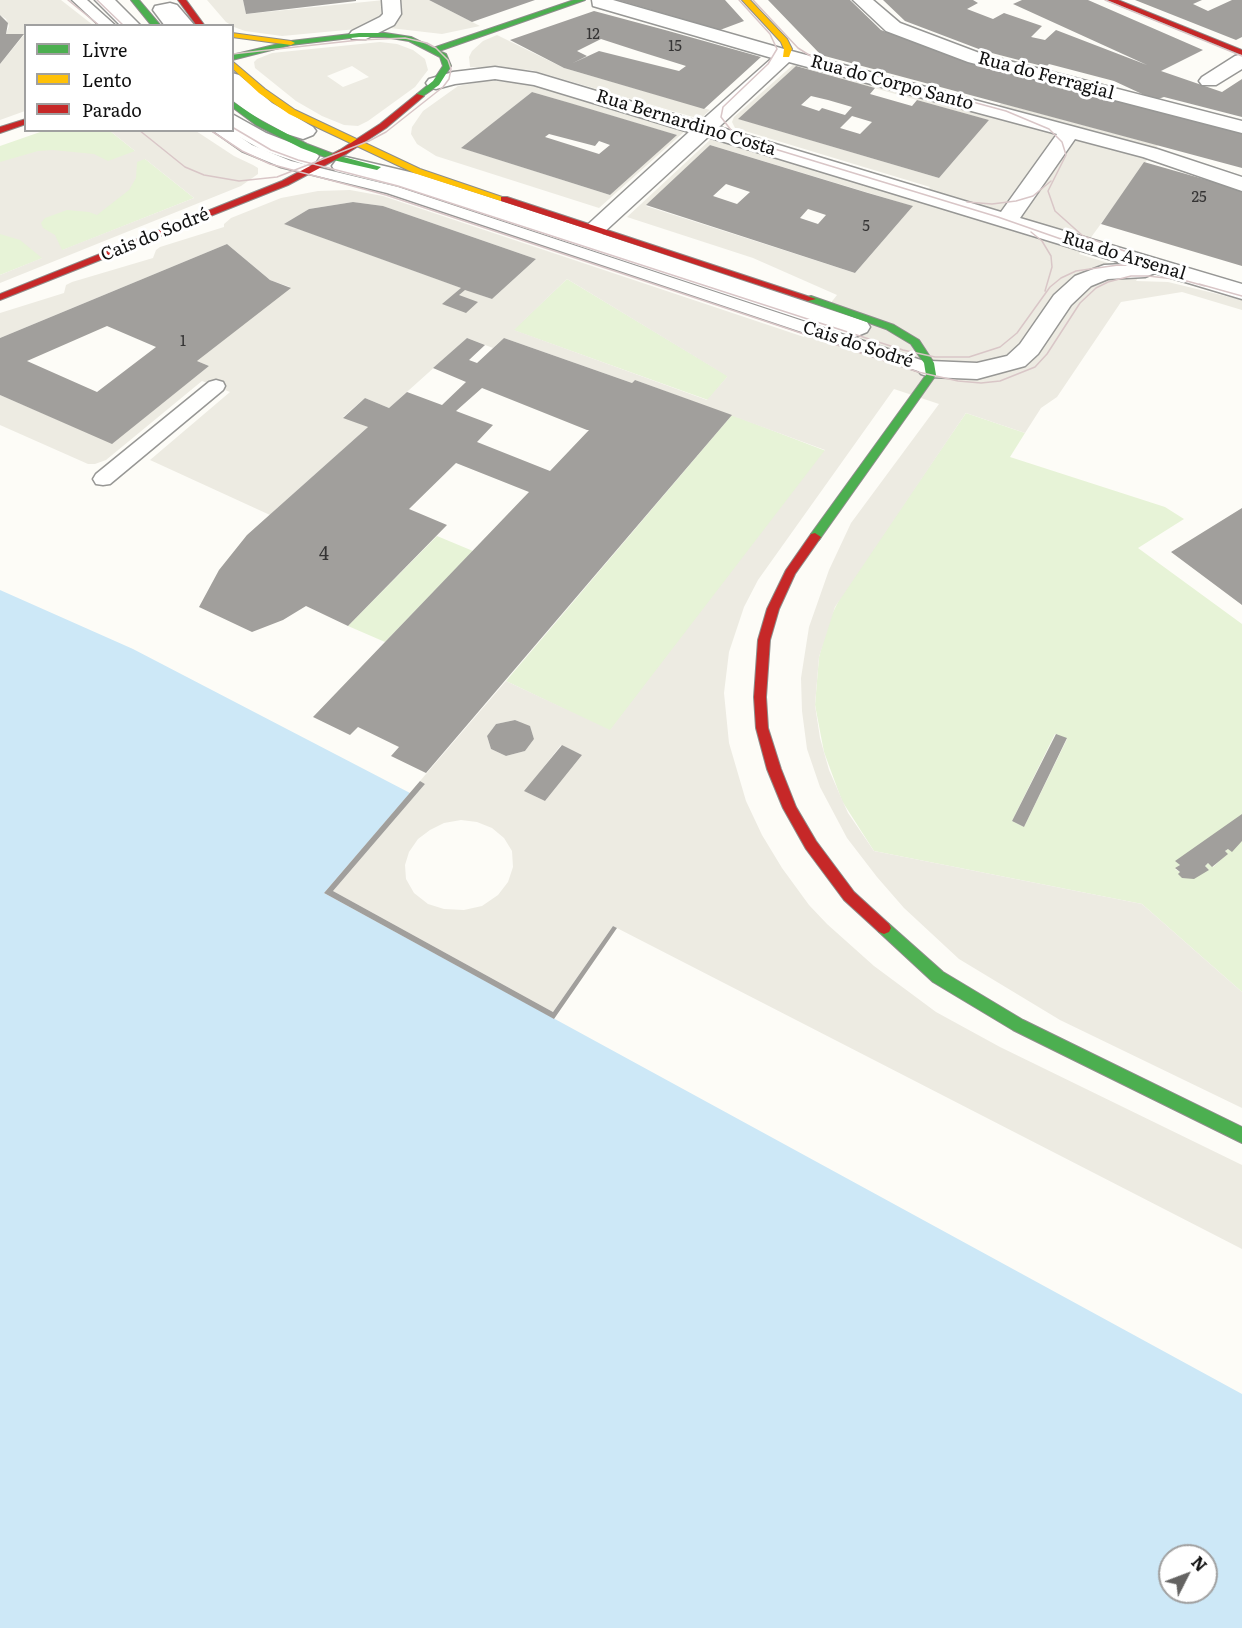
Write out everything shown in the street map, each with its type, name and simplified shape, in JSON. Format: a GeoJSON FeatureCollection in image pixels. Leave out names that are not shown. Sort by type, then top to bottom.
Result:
{"type":"FeatureCollection","features":[{"type":"Feature","properties":{"kind":"main road"},"geometry":{"type":"LineString","coordinates":[[135,0],[155,24]]}},
{"type":"Feature","properties":{"kind":"main road"},"geometry":{"type":"LineString","coordinates":[[182,0],[193,22]]}},
{"type":"Feature","properties":{"kind":"main road"},"geometry":{"type":"LineString","coordinates":[[746,0],[784,41],[788,49],[786,55]]}},
{"type":"Feature","properties":{"kind":"main road"},"geometry":{"type":"LineString","coordinates":[[1111,0],[1242,53]]}},
{"type":"Feature","properties":{"kind":"main road"},"geometry":{"type":"LineString","coordinates":[[434,50],[586,1]]}},
{"type":"Feature","properties":{"kind":"main road"},"geometry":{"type":"LineString","coordinates":[[234,35],[291,43]]}},
{"type":"Feature","properties":{"kind":"main road"},"geometry":{"type":"LineString","coordinates":[[234,57],[291,43],[359,35],[397,36],[419,42],[443,56],[447,66],[443,75],[435,83]]}},
{"type":"Feature","properties":{"kind":"main road"},"geometry":{"type":"LineString","coordinates":[[234,65],[262,92],[292,112],[358,143],[407,181]]}},
{"type":"Feature","properties":{"kind":"main road","name":"Cais do Sodré"},"geometry":{"type":"LineString","coordinates":[[0,297],[285,183],[358,143],[435,83]]}},
{"type":"Feature","properties":{"kind":"main road"},"geometry":{"type":"LineString","coordinates":[[234,104],[259,123],[284,137],[333,157],[370,166],[407,181]]}},
{"type":"Feature","properties":{"kind":"main road"},"geometry":{"type":"LineString","coordinates":[[0,130],[24,122]]}},
{"type":"Feature","properties":{"kind":"main road","name":"Cais do Sodré"},"geometry":{"type":"LineString","coordinates":[[407,181],[595,229],[890,327],[915,342],[925,356],[930,369]]}},
{"type":"Feature","properties":{"kind":"main road"},"geometry":{"type":"LineString","coordinates":[[930,369],[931,375],[925,387],[805,551],[790,573],[773,609],[764,640],[761,666],[762,728],[774,769],[790,808],[811,845],[849,896],[938,977],[1018,1025],[1242,1135]]}},
{"type":"Feature","properties":{"kind":"street"},"geometry":{"type":"LineString","coordinates":[[104,0],[130,24]]}},
{"type":"Feature","properties":{"kind":"street"},"geometry":{"type":"LineString","coordinates":[[121,0],[142,24]]}},
{"type":"Feature","properties":{"kind":"street"},"geometry":{"type":"LineString","coordinates":[[359,35],[387,21],[392,14],[391,0]]}},
{"type":"Feature","properties":{"kind":"street","name":"Rua do Ferragial"},"geometry":{"type":"LineString","coordinates":[[862,0],[892,27],[975,58],[1242,127]]}},
{"type":"Feature","properties":{"kind":"street","name":"Rua do Corpo Santo"},"geometry":{"type":"LineString","coordinates":[[586,1],[1150,153]]}},
{"type":"Feature","properties":{"kind":"street"},"geometry":{"type":"LineString","coordinates":[[174,24],[162,10],[170,9],[193,22]]}},
{"type":"Feature","properties":{"kind":"street"},"geometry":{"type":"LineString","coordinates":[[595,229],[786,55]]}},
{"type":"Feature","properties":{"kind":"street"},"geometry":{"type":"LineString","coordinates":[[1209,81],[1242,60]]}},
{"type":"Feature","properties":{"kind":"street","name":"Rua Bernardino Costa"},"geometry":{"type":"LineString","coordinates":[[435,83],[472,75],[495,73],[516,75],[562,86],[1007,220]]}},
{"type":"Feature","properties":{"kind":"street"},"geometry":{"type":"LineString","coordinates":[[234,81],[265,107],[306,131],[303,133],[294,130],[273,119],[256,109],[234,91]]}},
{"type":"Feature","properties":{"kind":"street"},"geometry":{"type":"LineString","coordinates":[[234,121],[259,137],[308,156],[306,159],[269,146],[234,126]]}},
{"type":"Feature","properties":{"kind":"street"},"geometry":{"type":"LineString","coordinates":[[1007,220],[1070,131]]}},
{"type":"Feature","properties":{"kind":"street"},"geometry":{"type":"LineString","coordinates":[[1150,153],[1181,156],[1242,172]]}},
{"type":"Feature","properties":{"kind":"street"},"geometry":{"type":"LineString","coordinates":[[1150,153],[1242,184]]}},
{"type":"Feature","properties":{"kind":"street"},"geometry":{"type":"LineString","coordinates":[[346,163],[418,180],[858,327],[855,330],[407,181],[343,166],[346,163]]}},
{"type":"Feature","properties":{"kind":"street","name":"Rua do Arsenal"},"geometry":{"type":"LineString","coordinates":[[1007,220],[1242,292]]}},
{"type":"Feature","properties":{"kind":"street"},"geometry":{"type":"LineString","coordinates":[[930,369],[977,371],[1006,365],[1016,360],[1033,344],[1067,295],[1083,281],[1099,274],[1141,270],[1193,278]]}},
{"type":"Feature","properties":{"kind":"lane"},"geometry":{"type":"LineString","coordinates":[[79,0],[107,24]]}},
{"type":"Feature","properties":{"kind":"lane"},"geometry":{"type":"LineString","coordinates":[[222,132],[247,148],[308,171],[407,181]]}},
{"type":"Feature","properties":{"kind":"lane","name":"Cais do Sodré"},"geometry":{"type":"LineString","coordinates":[[407,181],[930,369]]}},
{"type":"Feature","properties":{"kind":"lane"},"geometry":{"type":"LineString","coordinates":[[103,479],[216,386]]}},
{"type":"Feature","properties":{"kind":"green space"},"geometry":{"type":"Polygon","coordinates":[[[40,132],[111,132],[194,198],[0,275],[0,146],[40,132]]]}},
{"type":"Feature","properties":{"kind":"green space"},"geometry":{"type":"Polygon","coordinates":[[[567,279],[728,376],[708,400],[513,330],[567,279]]]}},
{"type":"Feature","properties":{"kind":"green space"},"geometry":{"type":"Polygon","coordinates":[[[966,413],[1025,433],[1010,457],[1165,507],[1184,519],[1138,548],[1242,624],[1242,817],[1176,861],[1180,865],[1175,869],[1180,872],[1209,870],[1205,866],[1208,863],[1213,867],[1227,854],[1225,851],[1242,841],[1242,992],[1142,904],[874,851],[842,801],[824,752],[815,705],[819,657],[829,620],[842,594],[966,413]],[[1055,734],[1012,821],[1024,827],[1067,739],[1055,734]]]}},
{"type":"Feature","properties":{"kind":"green space"},"geometry":{"type":"Polygon","coordinates":[[[732,415],[826,451],[610,731],[506,681],[732,415]]]}},
{"type":"Feature","properties":{"kind":"green space"},"geometry":{"type":"Polygon","coordinates":[[[437,536],[473,551],[385,642],[348,626],[437,536]]]}},
{"type":"Feature","properties":{"kind":"shaded area"},"geometry":{"type":"Polygon","coordinates":[[[0,0],[61,0],[92,24],[24,24],[24,35],[6,34],[9,26],[6,19],[0,15],[0,0]]]}},
{"type":"Feature","properties":{"kind":"shaded area"},"geometry":{"type":"Polygon","coordinates":[[[207,0],[243,0],[246,14],[384,0],[380,19],[357,29],[282,36],[245,31],[226,22],[207,0]]]}},
{"type":"Feature","properties":{"kind":"shaded area"},"geometry":{"type":"Polygon","coordinates":[[[398,0],[429,0],[480,26],[442,34],[390,28],[388,26],[398,0]]]}},
{"type":"Feature","properties":{"kind":"shaded area"},"geometry":{"type":"Polygon","coordinates":[[[24,35],[24,111],[0,120],[0,64],[24,35]]]}},
{"type":"Feature","properties":{"kind":"shaded area"},"geometry":{"type":"Polygon","coordinates":[[[497,35],[564,68],[710,110],[700,119],[531,70],[470,67],[469,57],[472,51],[483,41],[497,35]]]}},
{"type":"Feature","properties":{"kind":"shaded area"},"geometry":{"type":"Polygon","coordinates":[[[380,42],[397,44],[413,50],[425,59],[428,70],[415,87],[368,121],[358,126],[344,125],[296,101],[255,68],[254,62],[257,59],[272,53],[380,42]],[[352,66],[327,76],[343,87],[369,77],[352,66]]]}},
{"type":"Feature","properties":{"kind":"shaded area"},"geometry":{"type":"Polygon","coordinates":[[[794,64],[991,116],[1001,103],[1158,145],[1079,254],[1141,273],[1136,281],[1168,282],[1242,300],[1242,310],[1182,292],[1121,302],[1057,397],[1041,408],[1025,433],[966,413],[835,607],[819,657],[815,705],[820,738],[829,770],[848,813],[874,851],[1142,904],[1242,992],[1242,1108],[1060,1020],[959,959],[904,908],[877,877],[847,838],[820,787],[807,749],[802,711],[801,678],[809,627],[829,570],[851,523],[939,404],[894,389],[758,580],[744,607],[729,652],[724,693],[729,743],[746,801],[762,835],[809,905],[874,966],[936,1012],[1000,1047],[1242,1165],[1242,1249],[613,926],[553,1012],[333,891],[425,784],[420,781],[506,681],[610,730],[825,450],[635,380],[632,383],[504,338],[493,348],[467,338],[389,408],[365,398],[343,417],[368,427],[270,515],[150,460],[230,392],[202,381],[106,460],[95,464],[88,464],[0,425],[0,395],[112,443],[209,366],[197,361],[290,287],[270,280],[227,244],[0,338],[0,313],[64,293],[66,285],[72,282],[153,258],[160,247],[224,227],[224,224],[231,218],[281,198],[318,191],[350,190],[383,196],[804,337],[837,295],[753,258],[627,217],[711,139],[918,201],[930,187],[735,128],[732,122],[734,117],[794,64]],[[796,66],[739,119],[939,178],[989,120],[796,66]],[[710,145],[646,206],[855,273],[912,206],[710,145]],[[353,202],[309,209],[285,224],[492,299],[536,259],[383,206],[353,202]],[[567,279],[514,330],[707,400],[727,376],[567,279]],[[515,720],[496,724],[487,736],[491,749],[506,756],[525,751],[534,739],[530,727],[515,720]],[[561,745],[525,791],[545,801],[582,755],[561,745]],[[461,820],[444,823],[418,839],[409,852],[405,865],[406,879],[414,893],[428,904],[444,909],[464,910],[482,906],[498,895],[508,882],[513,867],[512,851],[504,838],[492,828],[477,822],[461,820]]]}},
{"type":"Feature","properties":{"kind":"shaded area"},"geometry":{"type":"Polygon","coordinates":[[[490,80],[532,85],[685,131],[599,208],[436,156],[417,144],[411,134],[412,127],[423,111],[458,86],[490,80]],[[532,92],[462,148],[610,195],[676,135],[532,92]]]}},
{"type":"Feature","properties":{"kind":"shaded area"},"geometry":{"type":"Polygon","coordinates":[[[111,132],[198,132],[234,156],[258,168],[258,174],[241,186],[0,283],[0,275],[42,258],[20,240],[0,234],[0,162],[38,151],[53,150],[94,154],[108,161],[135,151],[111,132]],[[145,159],[137,162],[136,178],[129,190],[97,215],[67,210],[45,218],[41,223],[43,228],[55,235],[62,250],[194,198],[145,159]]]}},
{"type":"Feature","properties":{"kind":"water"},"geometry":{"type":"Polygon","coordinates":[[[0,590],[133,649],[410,793],[324,893],[1242,1394],[1242,1628],[0,1628],[0,590]]]}},
{"type":"Feature","properties":{"kind":"building"},"geometry":{"type":"Polygon","coordinates":[[[243,0],[356,0],[356,1],[246,14],[243,0]]]}},
{"type":"Feature","properties":{"kind":"building"},"geometry":{"type":"Polygon","coordinates":[[[429,0],[535,0],[472,22],[429,0]]]}},
{"type":"Feature","properties":{"kind":"building"},"geometry":{"type":"Polygon","coordinates":[[[617,0],[725,0],[744,21],[720,30],[617,0]]]}},
{"type":"Feature","properties":{"kind":"building"},"geometry":{"type":"Polygon","coordinates":[[[768,0],[850,0],[881,30],[910,41],[972,62],[1242,133],[1242,168],[821,55],[768,0]]]}},
{"type":"Feature","properties":{"kind":"building"},"geometry":{"type":"Polygon","coordinates":[[[883,0],[973,0],[978,3],[967,9],[993,19],[1004,13],[1042,26],[1031,37],[1045,40],[1056,30],[1147,65],[1013,4],[1022,0],[1088,0],[1203,50],[1161,71],[1222,92],[1242,79],[1242,117],[1164,97],[1155,100],[1114,81],[1049,64],[1046,67],[984,51],[905,21],[883,0]]]}},
{"type":"Feature","properties":{"kind":"building"},"geometry":{"type":"Polygon","coordinates":[[[1135,0],[1202,0],[1193,4],[1208,11],[1232,0],[1242,0],[1242,37],[1236,40],[1135,0]]]}},
{"type":"Feature","properties":{"kind":"building"},"geometry":{"type":"Polygon","coordinates":[[[594,11],[761,57],[704,109],[564,68],[510,40],[594,11]],[[601,39],[577,51],[587,56],[573,63],[599,51],[679,71],[686,66],[601,39]]]}},
{"type":"Feature","properties":{"kind":"building"},"geometry":{"type":"Polygon","coordinates":[[[0,15],[8,23],[6,34],[24,34],[0,64],[0,15]]]}},
{"type":"Feature","properties":{"kind":"building"},"geometry":{"type":"Polygon","coordinates":[[[796,66],[875,88],[870,94],[912,106],[917,100],[989,120],[939,178],[738,119],[796,66]],[[811,96],[801,105],[819,111],[822,108],[845,115],[852,107],[828,100],[811,96]],[[852,116],[840,128],[860,134],[872,122],[852,116]]]}},
{"type":"Feature","properties":{"kind":"building"},"geometry":{"type":"Polygon","coordinates":[[[532,92],[677,135],[610,195],[461,148],[532,92]],[[549,134],[545,137],[599,154],[610,145],[599,141],[595,146],[549,134]]]}},
{"type":"Feature","properties":{"kind":"building"},"geometry":{"type":"Polygon","coordinates":[[[710,145],[913,206],[855,273],[646,205],[710,145]],[[726,184],[713,196],[737,204],[750,192],[726,184]],[[808,209],[800,218],[818,224],[826,215],[808,209]]]}},
{"type":"Feature","properties":{"kind":"building"},"geometry":{"type":"Polygon","coordinates":[[[1144,162],[1242,190],[1242,266],[1101,224],[1144,162]]]}},
{"type":"Feature","properties":{"kind":"building"},"geometry":{"type":"Polygon","coordinates":[[[353,202],[383,206],[536,259],[492,299],[465,290],[459,295],[478,302],[466,313],[442,304],[461,288],[284,224],[309,209],[353,202]]]}},
{"type":"Feature","properties":{"kind":"building"},"geometry":{"type":"Polygon","coordinates":[[[227,244],[270,280],[291,288],[197,361],[209,366],[112,444],[0,395],[0,338],[227,244]],[[107,326],[27,361],[97,392],[156,347],[107,326]]]}},
{"type":"Feature","properties":{"kind":"building"},"geometry":{"type":"Polygon","coordinates":[[[467,338],[485,345],[469,360],[477,363],[504,338],[632,383],[635,380],[732,415],[426,773],[391,756],[399,747],[358,727],[350,735],[313,717],[529,492],[456,463],[409,509],[447,525],[348,626],[306,606],[283,620],[252,632],[199,607],[219,570],[247,535],[368,427],[343,418],[365,398],[389,408],[407,392],[442,405],[466,382],[433,368],[467,338]],[[482,388],[456,411],[493,425],[477,442],[550,471],[589,430],[482,388]]]}},
{"type":"Feature","properties":{"kind":"building"},"geometry":{"type":"Polygon","coordinates":[[[1242,508],[1242,605],[1171,552],[1242,508]]]}},
{"type":"Feature","properties":{"kind":"building"},"geometry":{"type":"Polygon","coordinates":[[[515,720],[530,726],[534,739],[525,751],[506,756],[491,749],[487,736],[496,724],[515,720]]]}},
{"type":"Feature","properties":{"kind":"building"},"geometry":{"type":"Polygon","coordinates":[[[1056,734],[1067,738],[1024,827],[1012,821],[1056,734]]]}},
{"type":"Feature","properties":{"kind":"building"},"geometry":{"type":"Polygon","coordinates":[[[562,745],[582,755],[545,801],[524,791],[562,745]]]}},
{"type":"Feature","properties":{"kind":"building"},"geometry":{"type":"Polygon","coordinates":[[[420,781],[425,784],[333,891],[553,1012],[613,926],[617,928],[554,1019],[324,893],[420,781]]]}},
{"type":"Feature","properties":{"kind":"building"},"geometry":{"type":"Polygon","coordinates":[[[1242,814],[1242,841],[1232,852],[1228,849],[1225,851],[1228,854],[1212,867],[1208,863],[1205,866],[1209,870],[1194,879],[1182,878],[1178,874],[1180,872],[1175,868],[1180,865],[1175,861],[1242,814]]]}},
{"type":"Feature","properties":{"kind":"tram line"},"geometry":{"type":"LineString","coordinates":[[68,0],[98,24]]}},
{"type":"Feature","properties":{"kind":"tram line"},"geometry":{"type":"LineString","coordinates":[[97,0],[122,24]]}},
{"type":"Feature","properties":{"kind":"tram line"},"geometry":{"type":"LineString","coordinates":[[739,0],[770,34],[777,49],[768,64],[723,107],[721,117],[734,134],[755,143],[998,217],[1121,260]]}},
{"type":"Feature","properties":{"kind":"tram line"},"geometry":{"type":"LineString","coordinates":[[753,0],[798,48],[817,60],[1006,111],[1049,129],[1062,142],[1066,155],[1048,191],[1055,211],[1083,236],[1152,261]]}},
{"type":"Feature","properties":{"kind":"tram line"},"geometry":{"type":"LineString","coordinates":[[1105,0],[1242,56]]}},
{"type":"Feature","properties":{"kind":"tram line"},"geometry":{"type":"LineString","coordinates":[[234,54],[359,40],[405,38],[427,43],[448,60],[451,69],[449,79],[443,87],[386,132],[311,164]]}},
{"type":"Feature","properties":{"kind":"tram line"},"geometry":{"type":"LineString","coordinates":[[234,128],[271,150],[311,164]]}},
{"type":"Feature","properties":{"kind":"tram line"},"geometry":{"type":"LineString","coordinates":[[141,132],[185,167],[204,175],[239,181],[277,177],[294,170]]}},
{"type":"Feature","properties":{"kind":"tram line"},"geometry":{"type":"LineString","coordinates":[[213,132],[242,151],[270,164],[294,170]]}},
{"type":"Feature","properties":{"kind":"tram line"},"geometry":{"type":"LineString","coordinates":[[294,170],[311,164]]}},
{"type":"Feature","properties":{"kind":"tram line"},"geometry":{"type":"LineString","coordinates":[[311,164],[398,186],[903,350],[935,357],[969,357],[1000,347],[1017,333],[1050,287],[1061,278],[1076,271],[1118,265],[1150,266],[1186,272]]}},
{"type":"Feature","properties":{"kind":"tram line"},"geometry":{"type":"LineString","coordinates":[[294,170],[386,195],[918,372],[958,381],[981,383],[1000,381],[1035,367],[1047,354],[1080,303],[1096,288],[1108,282],[1131,276],[1148,276],[1183,280],[1205,286]]}},
{"type":"Feature","properties":{"kind":"tram line"},"geometry":{"type":"LineString","coordinates":[[967,202],[992,204],[1016,201],[1033,196],[1051,181]]}},
{"type":"Feature","properties":{"kind":"tram line"},"geometry":{"type":"LineString","coordinates":[[1031,232],[1042,241],[1051,256],[1052,267],[1045,291]]}},
{"type":"Feature","properties":{"kind":"tram line"},"geometry":{"type":"LineString","coordinates":[[1199,284],[1242,296]]}},
{"type":"Feature","properties":{"kind":"traffic: fast"},"geometry":{"type":"LineString","coordinates":[[135,0],[155,24]]}},
{"type":"Feature","properties":{"kind":"traffic: fast"},"geometry":{"type":"LineString","coordinates":[[434,50],[581,0]]}},
{"type":"Feature","properties":{"kind":"traffic: fast"},"geometry":{"type":"LineString","coordinates":[[234,57],[291,43],[359,35],[385,35],[411,39],[443,56],[447,66],[436,83],[420,96]]}},
{"type":"Feature","properties":{"kind":"traffic: fast"},"geometry":{"type":"LineString","coordinates":[[234,104],[259,123],[304,146],[333,157],[377,167]]}},
{"type":"Feature","properties":{"kind":"traffic: fast"},"geometry":{"type":"LineString","coordinates":[[811,299],[890,327],[915,342],[929,363],[931,375],[815,537]]}},
{"type":"Feature","properties":{"kind":"traffic: fast"},"geometry":{"type":"LineString","coordinates":[[884,928],[938,977],[1018,1025],[1242,1135]]}},
{"type":"Feature","properties":{"kind":"traffic: slow"},"geometry":{"type":"LineString","coordinates":[[746,0],[784,41],[788,49],[786,55]]}},
{"type":"Feature","properties":{"kind":"traffic: slow"},"geometry":{"type":"LineString","coordinates":[[234,35],[291,43]]}},
{"type":"Feature","properties":{"kind":"traffic: slow"},"geometry":{"type":"LineString","coordinates":[[234,65],[262,91],[292,112],[417,171],[504,199]]}},
{"type":"Feature","properties":{"kind":"traffic: jam"},"geometry":{"type":"LineString","coordinates":[[182,0],[200,24]]}},
{"type":"Feature","properties":{"kind":"traffic: jam"},"geometry":{"type":"LineString","coordinates":[[1111,0],[1242,53]]}},
{"type":"Feature","properties":{"kind":"traffic: jam"},"geometry":{"type":"LineString","coordinates":[[0,297],[285,183],[343,152],[383,126],[420,96]]}},
{"type":"Feature","properties":{"kind":"traffic: jam"},"geometry":{"type":"LineString","coordinates":[[0,130],[24,122]]}},
{"type":"Feature","properties":{"kind":"traffic: jam"},"geometry":{"type":"LineString","coordinates":[[504,199],[811,299]]}},
{"type":"Feature","properties":{"kind":"traffic: jam"},"geometry":{"type":"LineString","coordinates":[[815,537],[790,573],[773,609],[764,640],[760,697],[762,728],[774,769],[790,808],[811,845],[849,896],[884,928]]}}]}
